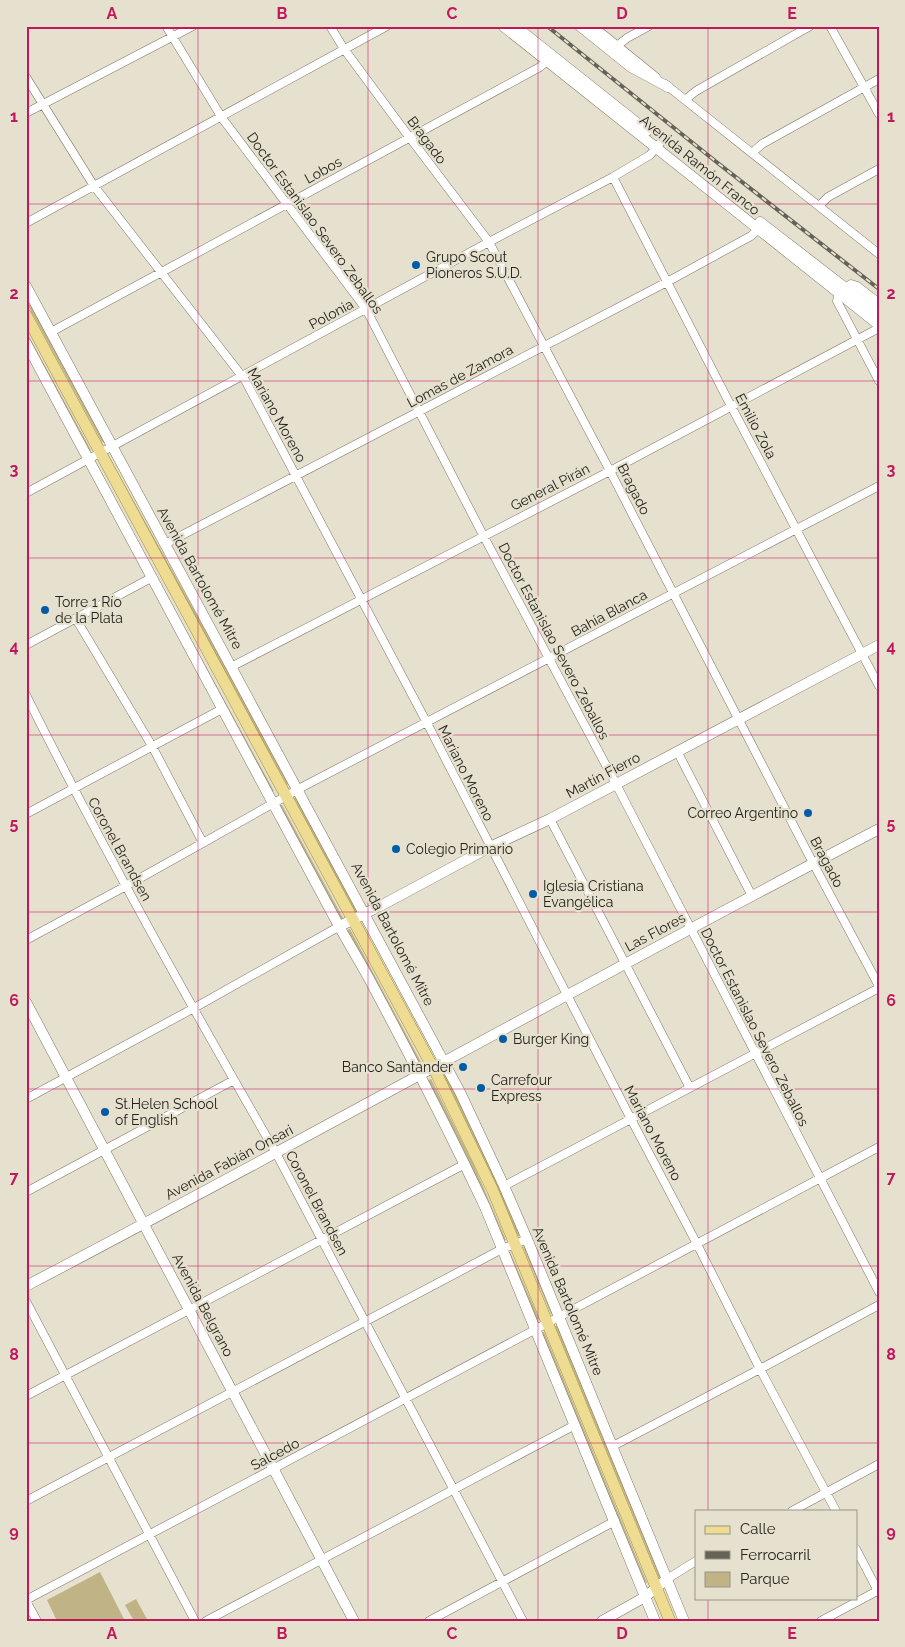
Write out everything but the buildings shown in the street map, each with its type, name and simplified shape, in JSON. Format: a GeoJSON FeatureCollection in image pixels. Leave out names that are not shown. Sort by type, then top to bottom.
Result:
{"type":"FeatureCollection","features":[{"type":"Feature","properties":{"kind":"main road","name":"Avenida Bartolomé Mitre"},"geometry":{"type":"LineString","coordinates":[[26,315],[433,1068],[492,1191],[670,1621]]}},
{"type":"Feature","properties":{"kind":"street","name":"Doctor Estanislao Severo Zeballos"},"geometry":{"type":"LineString","coordinates":[[166,26],[222,118],[366,309],[483,535],[616,784],[879,1292]]}},
{"type":"Feature","properties":{"kind":"street"},"geometry":{"type":"LineString","coordinates":[[26,113],[193,26]]}},
{"type":"Feature","properties":{"kind":"street","name":"Bragado"},"geometry":{"type":"LineString","coordinates":[[330,26],[344,49],[489,242],[879,987]]}},
{"type":"Feature","properties":{"kind":"street"},"geometry":{"type":"LineString","coordinates":[[26,223],[388,26]]}},
{"type":"Feature","properties":{"kind":"street","name":"Avenida Ramón Franco"},"geometry":{"type":"LineString","coordinates":[[504,26],[549,58],[842,290],[879,314]]}},
{"type":"Feature","properties":{"kind":"street","name":"Avenida Ramón Franco"},"geometry":{"type":"LineString","coordinates":[[515,26],[549,58]]}},
{"type":"Feature","properties":{"kind":"street"},"geometry":{"type":"LineString","coordinates":[[580,26],[631,67],[668,87]]}},
{"type":"Feature","properties":{"kind":"street"},"geometry":{"type":"LineString","coordinates":[[593,26],[879,254]]}},
{"type":"Feature","properties":{"kind":"street"},"geometry":{"type":"LineString","coordinates":[[618,46],[627,38],[649,26]]}},
{"type":"Feature","properties":{"kind":"street"},"geometry":{"type":"LineString","coordinates":[[685,100],[696,91],[810,26]]}},
{"type":"Feature","properties":{"kind":"street"},"geometry":{"type":"LineString","coordinates":[[830,26],[879,114]]}},
{"type":"Feature","properties":{"kind":"street","name":"Lobos"},"geometry":{"type":"LineString","coordinates":[[51,332],[540,67],[549,58]]}},
{"type":"Feature","properties":{"kind":"street","name":"Mariano Moreno"},"geometry":{"type":"LineString","coordinates":[[26,77],[94,186],[242,376],[427,723],[760,1369],[835,1510]]}},
{"type":"Feature","properties":{"kind":"street"},"geometry":{"type":"LineString","coordinates":[[752,153],[762,144],[879,79]]}},
{"type":"Feature","properties":{"kind":"street","name":"Polonia"},"geometry":{"type":"LineString","coordinates":[[26,493],[489,242],[613,177],[650,155],[659,145]]}},
{"type":"Feature","properties":{"kind":"street"},"geometry":{"type":"LineString","coordinates":[[818,206],[828,198],[879,169]]}},
{"type":"Feature","properties":{"kind":"street","name":"Emilio Zola"},"geometry":{"type":"LineString","coordinates":[[613,177],[879,686]]}},
{"type":"Feature","properties":{"kind":"street","name":"Lomas de Zamora"},"geometry":{"type":"LineString","coordinates":[[164,544],[667,282],[752,236],[761,227]]}},
{"type":"Feature","properties":{"kind":"street"},"geometry":{"type":"LineString","coordinates":[[879,303],[854,284],[848,285],[842,290],[837,301],[879,381]]}},
{"type":"Feature","properties":{"kind":"street","name":"Avenida Bartolomé Mitre"},"geometry":{"type":"LineString","coordinates":[[26,286],[444,1061],[504,1186],[527,1239],[684,1621]]}},
{"type":"Feature","properties":{"kind":"street","name":"Avenida Ramón Franco"},"geometry":{"type":"LineString","coordinates":[[842,290],[879,327]]}},
{"type":"Feature","properties":{"kind":"street","name":"General Pirán"},"geometry":{"type":"LineString","coordinates":[[231,667],[610,471],[879,327]]}},
{"type":"Feature","properties":{"kind":"street"},"geometry":{"type":"LineString","coordinates":[[26,344],[373,986],[465,1164],[485,1207],[655,1621]]}},
{"type":"Feature","properties":{"kind":"street","name":"Bahía Blanca"},"geometry":{"type":"LineString","coordinates":[[26,940],[203,843],[273,802],[879,486]]}},
{"type":"Feature","properties":{"kind":"street"},"geometry":{"type":"LineString","coordinates":[[26,645],[151,578]]}},
{"type":"Feature","properties":{"kind":"street"},"geometry":{"type":"LineString","coordinates":[[76,619],[152,746],[203,843]]}},
{"type":"Feature","properties":{"kind":"street","name":"Martín Fierro"},"geometry":{"type":"LineString","coordinates":[[340,926],[490,847],[550,819],[879,645]]}},
{"type":"Feature","properties":{"kind":"street","name":"Coronel Brandsen"},"geometry":{"type":"LineString","coordinates":[[26,695],[73,789],[323,1240],[524,1621]]}},
{"type":"Feature","properties":{"kind":"street"},"geometry":{"type":"LineString","coordinates":[[26,814],[222,709]]}},
{"type":"Feature","properties":{"kind":"street"},"geometry":{"type":"LineString","coordinates":[[677,751],[752,896]]}},
{"type":"Feature","properties":{"kind":"street"},"geometry":{"type":"LineString","coordinates":[[550,819],[690,1088]]}},
{"type":"Feature","properties":{"kind":"street","name":"Las Flores"},"geometry":{"type":"LineString","coordinates":[[444,1061],[879,829]]}},
{"type":"Feature","properties":{"kind":"street"},"geometry":{"type":"LineString","coordinates":[[26,1099],[340,926]]}},
{"type":"Feature","properties":{"kind":"street"},"geometry":{"type":"LineString","coordinates":[[504,1186],[879,987]]}},
{"type":"Feature","properties":{"kind":"street","name":"Avenida Belgrano"},"geometry":{"type":"LineString","coordinates":[[26,1002],[30,1017],[106,1150],[354,1621]]}},
{"type":"Feature","properties":{"kind":"street","name":"Avenida Fabián Onsari"},"geometry":{"type":"LineString","coordinates":[[26,1286],[444,1061]]}},
{"type":"Feature","properties":{"kind":"street"},"geometry":{"type":"LineString","coordinates":[[26,1192],[234,1080]]}},
{"type":"Feature","properties":{"kind":"street","name":"Salcedo"},"geometry":{"type":"LineString","coordinates":[[26,1600],[879,1147]]}},
{"type":"Feature","properties":{"kind":"street"},"geometry":{"type":"LineString","coordinates":[[26,1396],[465,1164]]}},
{"type":"Feature","properties":{"kind":"street"},"geometry":{"type":"LineString","coordinates":[[26,1501],[502,1249],[527,1239]]}},
{"type":"Feature","properties":{"kind":"street"},"geometry":{"type":"LineString","coordinates":[[26,1301],[195,1621]]}},
{"type":"Feature","properties":{"kind":"street"},"geometry":{"type":"LineString","coordinates":[[613,1446],[879,1305]]}},
{"type":"Feature","properties":{"kind":"street"},"geometry":{"type":"LineString","coordinates":[[206,1621],[575,1425]]}},
{"type":"Feature","properties":{"kind":"street"},"geometry":{"type":"LineString","coordinates":[[794,1510],[879,1464]]}},
{"type":"Feature","properties":{"kind":"street"},"geometry":{"type":"LineString","coordinates":[[429,1621],[615,1521]]}},
{"type":"Feature","properties":{"kind":"street"},"geometry":{"type":"LineString","coordinates":[[821,1621],[878,1591],[858,1553]]}},
{"type":"Feature","properties":{"kind":"street"},"geometry":{"type":"LineString","coordinates":[[602,1621],[645,1597],[666,1579],[695,1562]]}},
{"type":"Feature","properties":{"kind":"street"},"geometry":{"type":"LineString","coordinates":[[26,1600],[37,1621]]}},
{"type":"Feature","properties":{"kind":"green space"},"geometry":{"type":"Polygon","coordinates":[[[26,295],[105,443],[102,442],[26,302],[26,295]]]}},
{"type":"Feature","properties":{"kind":"green space"},"geometry":{"type":"Polygon","coordinates":[[[26,331],[91,450],[90,451],[26,335],[26,331]]]}},
{"type":"Feature","properties":{"kind":"green space"},"geometry":{"type":"Polygon","coordinates":[[[111,460],[290,783],[287,785],[109,462],[111,460]]]}},
{"type":"Feature","properties":{"kind":"green space"},"geometry":{"type":"Polygon","coordinates":[[[97,467],[274,791],[272,792],[97,467]]]}},
{"type":"Feature","properties":{"kind":"green space"},"geometry":{"type":"Polygon","coordinates":[[[297,796],[359,911],[355,912],[294,798],[297,796]]]}},
{"type":"Feature","properties":{"kind":"green space"},"geometry":{"type":"Polygon","coordinates":[[[282,805],[343,918],[341,920],[279,806],[282,805]]]}},
{"type":"Feature","properties":{"kind":"green space"},"geometry":{"type":"Polygon","coordinates":[[[350,929],[421,1062],[419,1063],[347,930],[350,929]]]}},
{"type":"Feature","properties":{"kind":"green space"},"geometry":{"type":"Polygon","coordinates":[[[446,1070],[521,1234],[518,1236],[442,1072],[446,1070]]]}},
{"type":"Feature","properties":{"kind":"green space"},"geometry":{"type":"Polygon","coordinates":[[[431,1079],[473,1163],[506,1240],[503,1241],[428,1080],[431,1079]]]}},
{"type":"Feature","properties":{"kind":"green space"},"geometry":{"type":"Polygon","coordinates":[[[525,1246],[553,1313],[551,1314],[523,1247],[525,1246]]]}},
{"type":"Feature","properties":{"kind":"green space"},"geometry":{"type":"Polygon","coordinates":[[[508,1252],[510,1252],[539,1319],[536,1320],[508,1252]]]}},
{"type":"Feature","properties":{"kind":"green space"},"geometry":{"type":"Polygon","coordinates":[[[558,1325],[662,1577],[659,1578],[555,1326],[558,1325]]]}},
{"type":"Feature","properties":{"kind":"green space"},"geometry":{"type":"Polygon","coordinates":[[[544,1332],[647,1583],[645,1583],[541,1333],[544,1332]]]}},
{"type":"Feature","properties":{"kind":"green space"},"geometry":{"type":"Polygon","coordinates":[[[100,1572],[125,1621],[57,1621],[47,1600],[100,1572]]]}},
{"type":"Feature","properties":{"kind":"green space"},"geometry":{"type":"Polygon","coordinates":[[[136,1599],[148,1621],[134,1621],[125,1605],[136,1599]]]}},
{"type":"Feature","properties":{"kind":"railway"},"geometry":{"type":"LineString","coordinates":[[547,26],[879,289]]}},
{"type":"Feature","properties":{"kind":"place","name":"Grupo Scout Pioneros S.U.D."},"geometry":{"type":"Point","coordinates":[416,265]}},
{"type":"Feature","properties":{"kind":"place","name":"Torre 1 Río de la Plata"},"geometry":{"type":"Point","coordinates":[45,610]}},
{"type":"Feature","properties":{"kind":"place","name":"Correo Argentino"},"geometry":{"type":"Point","coordinates":[808,813]}},
{"type":"Feature","properties":{"kind":"place","name":"Colegio Primario"},"geometry":{"type":"Point","coordinates":[396,849]}},
{"type":"Feature","properties":{"kind":"place","name":"Iglesia Cristiana Evangélica"},"geometry":{"type":"Point","coordinates":[533,894]}},
{"type":"Feature","properties":{"kind":"place","name":"Burger King"},"geometry":{"type":"Point","coordinates":[503,1039]}},
{"type":"Feature","properties":{"kind":"place","name":"Banco Santander"},"geometry":{"type":"Point","coordinates":[463,1067]}},
{"type":"Feature","properties":{"kind":"place","name":"Carrefour Express"},"geometry":{"type":"Point","coordinates":[481,1088]}},
{"type":"Feature","properties":{"kind":"place","name":"St.Helen School of English"},"geometry":{"type":"Point","coordinates":[105,1112]}}]}
